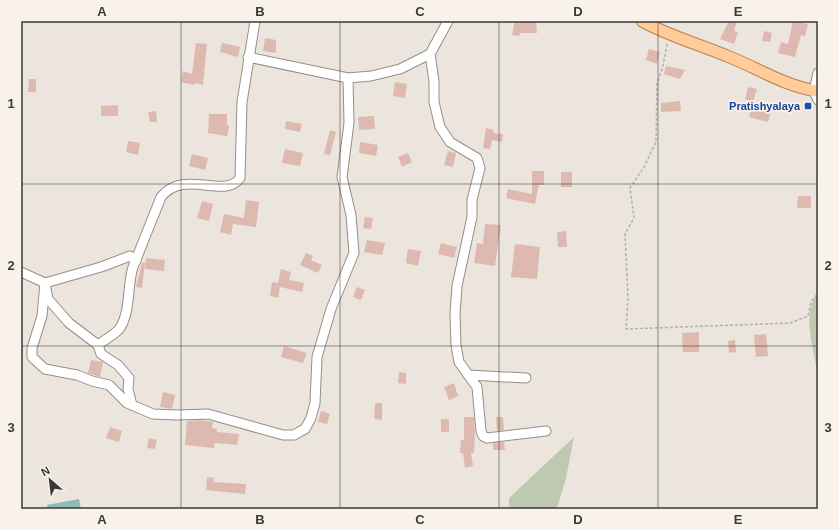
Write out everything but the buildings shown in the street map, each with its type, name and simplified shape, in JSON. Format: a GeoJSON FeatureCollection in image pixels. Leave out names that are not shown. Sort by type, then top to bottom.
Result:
{"type":"FeatureCollection","features":[{"type":"Feature","properties":{"kind":"main road"},"geometry":{"type":"LineString","coordinates":[[642,21],[668,34],[726,55],[781,80],[817,94]]}},
{"type":"Feature","properties":{"kind":"street"},"geometry":{"type":"LineString","coordinates":[[98,345],[119,329],[125,318],[130,278],[160,197],[166,190],[183,184],[229,186],[237,183],[240,178],[242,102],[248,57],[255,21]]}},
{"type":"Feature","properties":{"kind":"street"},"geometry":{"type":"LineString","coordinates":[[248,57],[348,78],[371,76],[400,69],[430,54],[448,21]]}},
{"type":"Feature","properties":{"kind":"street"},"geometry":{"type":"LineString","coordinates":[[430,54],[434,81],[434,102],[440,127],[450,142],[477,158],[480,168],[472,200],[472,217],[456,286],[456,345],[459,362],[477,387],[481,431],[483,436],[487,438],[546,431]]}},
{"type":"Feature","properties":{"kind":"street"},"geometry":{"type":"LineString","coordinates":[[817,94],[818,73]]}},
{"type":"Feature","properties":{"kind":"street"},"geometry":{"type":"LineString","coordinates":[[45,283],[42,316],[32,348],[32,357],[45,369],[77,375],[92,381],[109,385],[128,403],[153,414],[177,416],[208,414],[283,434],[294,435],[305,429],[311,418],[315,403],[317,357],[331,309],[354,253],[351,214],[342,177],[349,123],[348,78]]}},
{"type":"Feature","properties":{"kind":"street"},"geometry":{"type":"LineString","coordinates":[[21,272],[45,283],[101,267],[130,256],[136,261]]}},
{"type":"Feature","properties":{"kind":"street"},"geometry":{"type":"LineString","coordinates":[[45,283],[48,299],[69,323],[98,345],[101,354],[118,365],[129,378],[128,389],[132,405]]}},
{"type":"Feature","properties":{"kind":"street"},"geometry":{"type":"LineString","coordinates":[[468,375],[526,378]]}},
{"type":"Feature","properties":{"kind":"path"},"geometry":{"type":"LineString","coordinates":[[668,34],[663,66],[657,84],[656,142],[644,167],[630,188],[631,207],[634,218],[625,234],[628,298],[626,329],[790,323],[808,316],[811,302],[818,293]]}},
{"type":"Feature","properties":{"kind":"green space"},"geometry":{"type":"Polygon","coordinates":[[[818,293],[818,374],[809,321],[810,310],[818,293]]]}},
{"type":"Feature","properties":{"kind":"green space"},"geometry":{"type":"Polygon","coordinates":[[[574,437],[566,478],[558,505],[555,509],[509,509],[509,498],[574,437]]]}},
{"type":"Feature","properties":{"kind":"water"},"geometry":{"type":"Polygon","coordinates":[[[79,499],[81,509],[48,509],[47,505],[79,499]]]}},
{"type":"Feature","properties":{"kind":"place","name":"Pratishyalaya"},"geometry":{"type":"Point","coordinates":[808,106]}}]}
